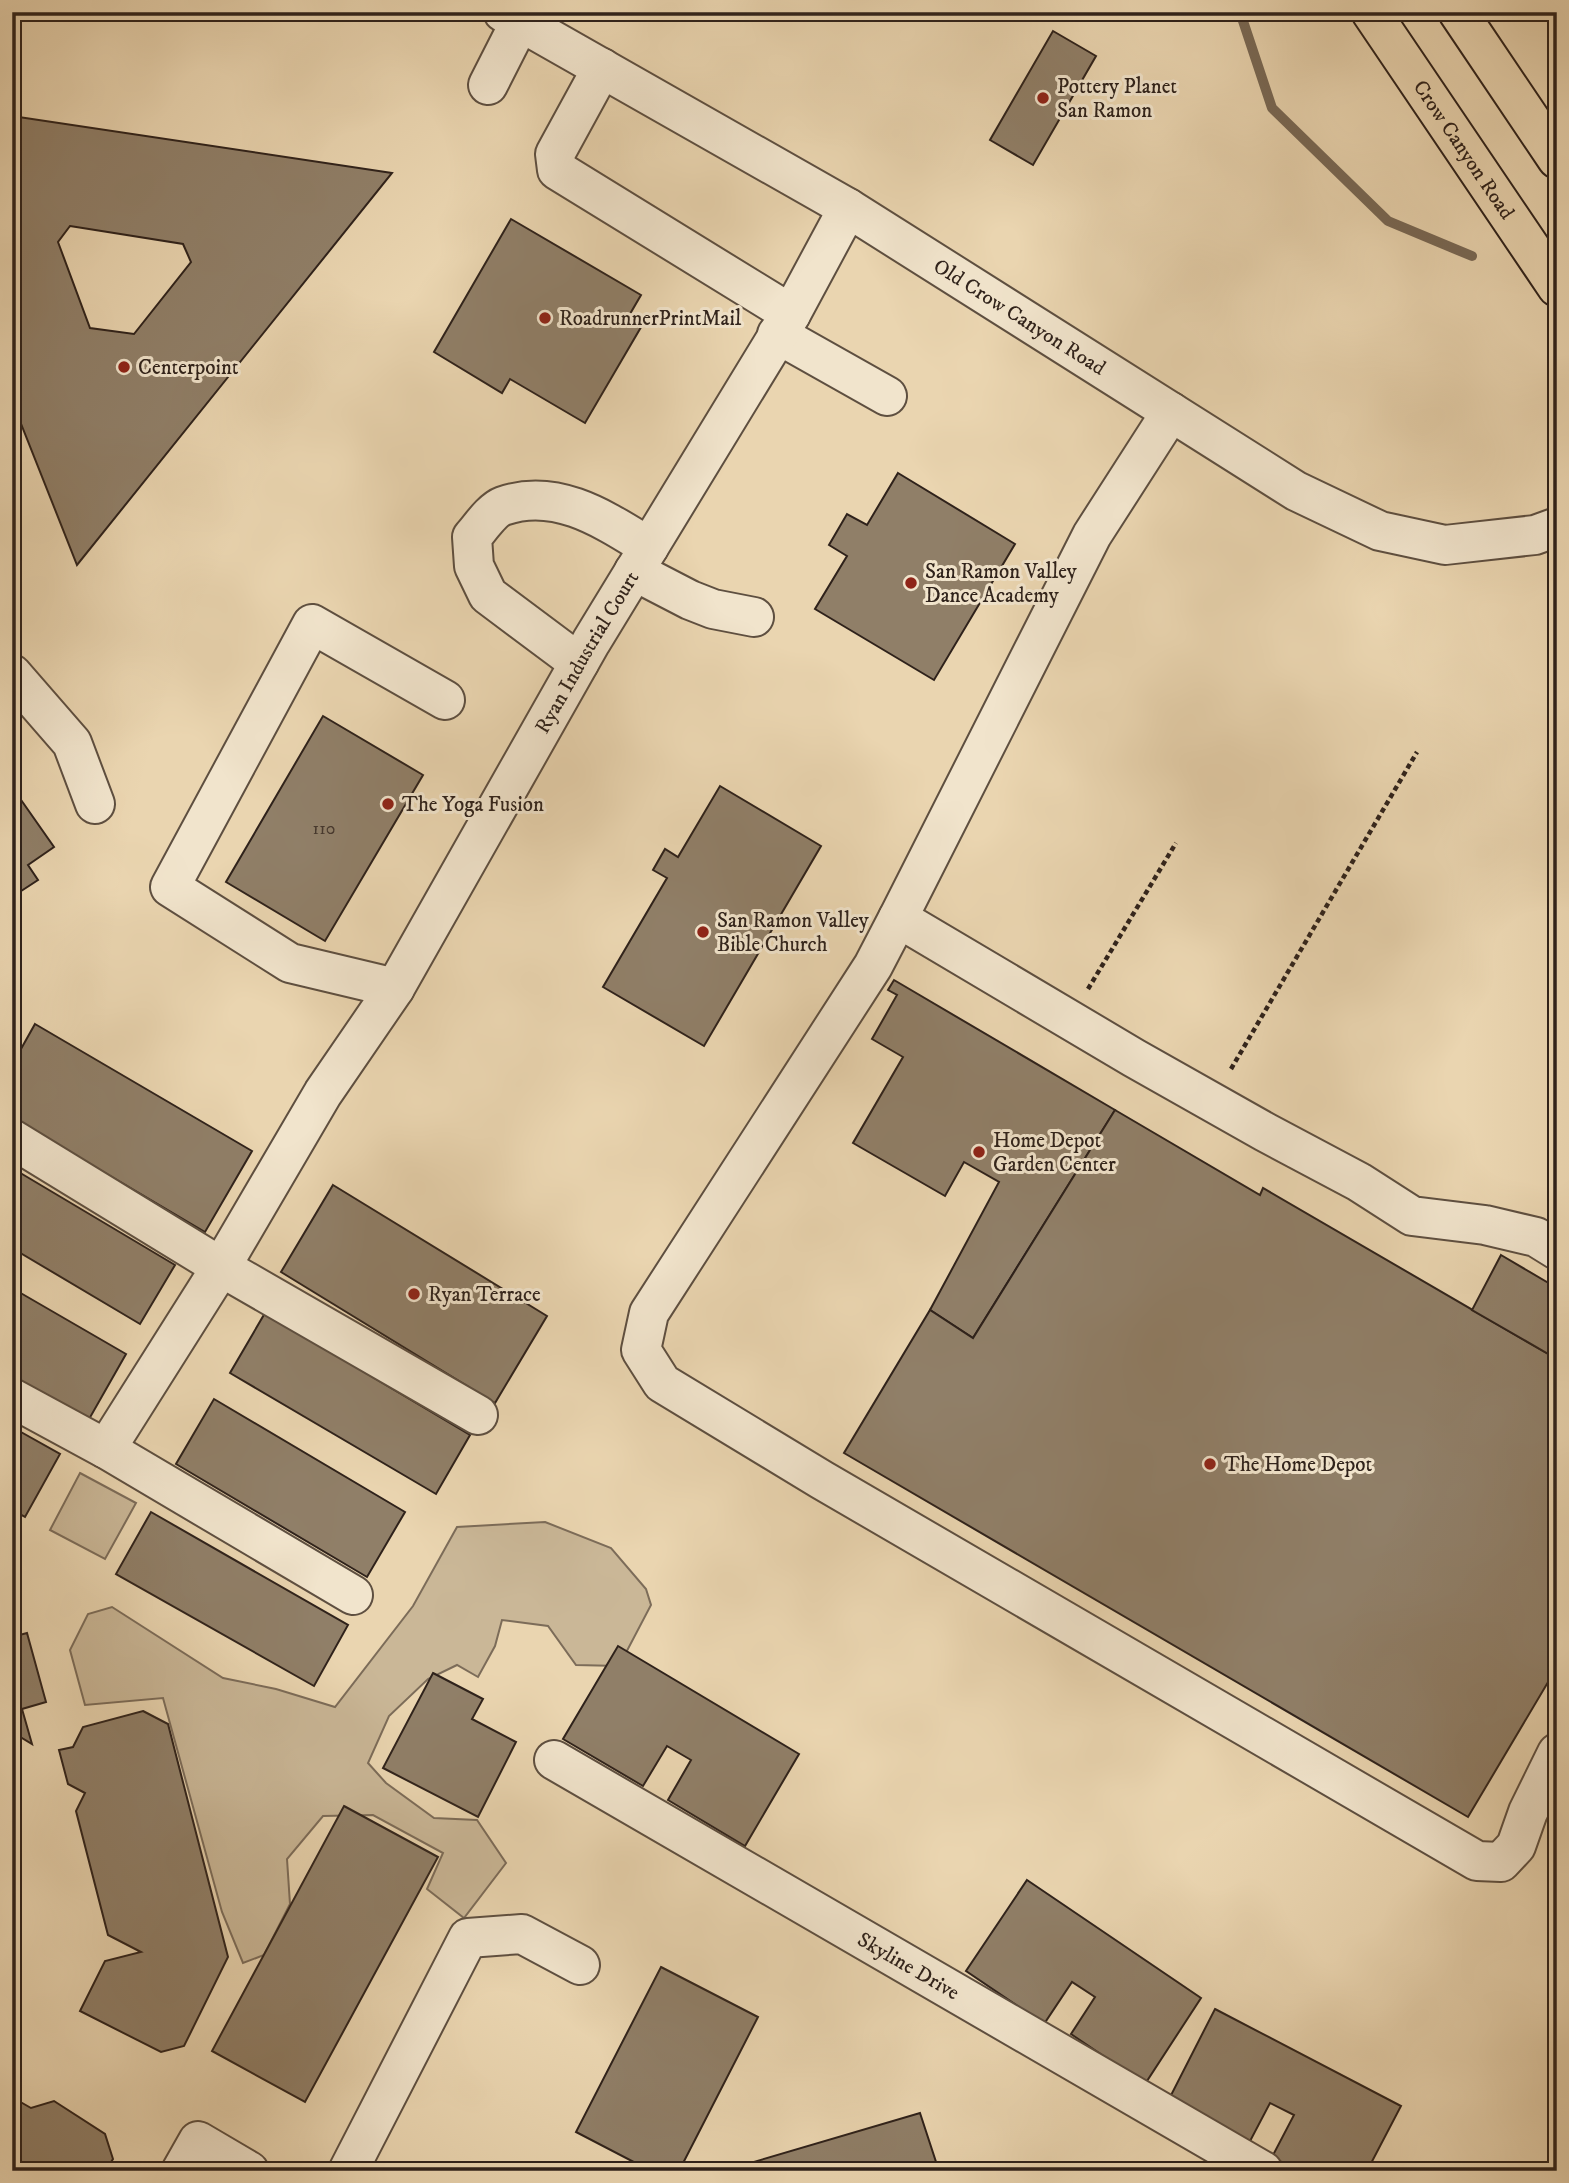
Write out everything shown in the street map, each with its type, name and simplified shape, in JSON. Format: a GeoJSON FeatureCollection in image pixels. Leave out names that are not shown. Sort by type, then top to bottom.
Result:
{"type":"FeatureCollection","features":[{"type":"Feature","properties":{"kind":"main road","name":"Crow Canyon Road"},"geometry":{"type":"LineString","coordinates":[[1371,12],[1557,287]]}},
{"type":"Feature","properties":{"kind":"main road"},"geometry":{"type":"LineString","coordinates":[[1458,12],[1557,159]]}},
{"type":"Feature","properties":{"kind":"street","name":"Old Crow Canyon Road"},"geometry":{"type":"LineString","coordinates":[[511,17],[848,208],[1296,491],[1380,531],[1445,545],[1535,535],[1557,527]]}},
{"type":"Feature","properties":{"kind":"street"},"geometry":{"type":"LineString","coordinates":[[488,85],[511,17]]}},
{"type":"Feature","properties":{"kind":"street"},"geometry":{"type":"LineString","coordinates":[[602,68],[555,154],[557,170],[887,396]]}},
{"type":"Feature","properties":{"kind":"street","name":"Ryan Industrial Court"},"geometry":{"type":"LineString","coordinates":[[221,1267],[323,1093],[395,988],[579,663],[784,324],[848,208]]}},
{"type":"Feature","properties":{"kind":"street"},"geometry":{"type":"LineString","coordinates":[[1171,412],[1092,535],[873,966],[649,1312],[641,1350],[662,1383],[834,1487],[1477,1861],[1501,1862],[1516,1846],[1528,1812],[1557,1753]]}},
{"type":"Feature","properties":{"kind":"street"},"geometry":{"type":"LineString","coordinates":[[579,663],[488,595],[474,566],[472,537],[500,506],[545,499],[593,513],[690,600],[754,617]]}},
{"type":"Feature","properties":{"kind":"street"},"geometry":{"type":"LineString","coordinates":[[395,988],[290,963],[170,887],[312,624],[445,700]]}},
{"type":"Feature","properties":{"kind":"street"},"geometry":{"type":"LineString","coordinates":[[12,674],[72,744],[95,804]]}},
{"type":"Feature","properties":{"kind":"street"},"geometry":{"type":"LineString","coordinates":[[898,918],[1212,1102],[1359,1182],[1412,1216],[1485,1225],[1536,1237],[1557,1250]]}},
{"type":"Feature","properties":{"kind":"street"},"geometry":{"type":"LineString","coordinates":[[12,1139],[221,1267],[478,1415]]}},
{"type":"Feature","properties":{"kind":"street"},"geometry":{"type":"LineString","coordinates":[[106,1449],[221,1267]]}},
{"type":"Feature","properties":{"kind":"street"},"geometry":{"type":"LineString","coordinates":[[12,1398],[106,1449],[353,1595]]}},
{"type":"Feature","properties":{"kind":"street","name":"Skyline Drive"},"geometry":{"type":"LineString","coordinates":[[554,1760],[1263,2171]]}},
{"type":"Feature","properties":{"kind":"street"},"geometry":{"type":"LineString","coordinates":[[348,2171],[468,1938],[522,1934],[580,1965]]}},
{"type":"Feature","properties":{"kind":"street"},"geometry":{"type":"LineString","coordinates":[[181,2171],[198,2141],[249,2171]]}},
{"type":"Feature","properties":{"kind":"path"},"geometry":{"type":"LineString","coordinates":[[1212,1102],[1417,752]]}},
{"type":"Feature","properties":{"kind":"path"},"geometry":{"type":"LineString","coordinates":[[1069,1020],[1177,843]]}},
{"type":"Feature","properties":{"kind":"shaded area"},"geometry":{"type":"Polygon","coordinates":[[[80,1473],[136,1503],[105,1559],[50,1530],[80,1473]]]}},
{"type":"Feature","properties":{"kind":"shaded area"},"geometry":{"type":"Polygon","coordinates":[[[545,1522],[611,1548],[646,1589],[651,1605],[619,1666],[576,1665],[548,1626],[502,1620],[495,1646],[478,1677],[457,1665],[428,1679],[389,1716],[368,1763],[386,1783],[434,1818],[477,1820],[506,1863],[464,1918],[427,1889],[443,1853],[373,1815],[323,1816],[287,1859],[290,1904],[264,1955],[243,1963],[222,1912],[163,1698],[85,1705],[70,1650],[88,1614],[112,1607],[223,1678],[276,1689],[335,1707],[413,1606],[457,1527],[545,1522]]]}},
{"type":"Feature","properties":{"kind":"building","name":"Pottery Planet San Ramon"},"geometry":{"type":"Polygon","coordinates":[[[1053,31],[1096,56],[1033,165],[990,140],[1053,31]]]}},
{"type":"Feature","properties":{"kind":"building","name":"Centerpoint"},"geometry":{"type":"Polygon","coordinates":[[[12,116],[392,173],[77,565],[12,401],[12,116]],[[70,226],[58,242],[90,328],[134,334],[191,262],[183,244],[70,226]]]}},
{"type":"Feature","properties":{"kind":"building","name":"RoadrunnerPrintMail"},"geometry":{"type":"Polygon","coordinates":[[[511,219],[641,295],[630,314],[644,322],[585,423],[510,379],[502,393],[434,352],[511,219]]]}},
{"type":"Feature","properties":{"kind":"building","name":"San Ramon Valley Dance Academy"},"geometry":{"type":"Polygon","coordinates":[[[898,473],[1015,544],[934,680],[815,609],[847,556],[829,545],[847,514],[867,525],[898,473]]]}},
{"type":"Feature","properties":{"kind":"building"},"geometry":{"type":"Polygon","coordinates":[[[323,716],[423,775],[325,941],[226,882],[323,716]]]}},
{"type":"Feature","properties":{"kind":"building","name":"San Ramon Valley Bible Church"},"geometry":{"type":"Polygon","coordinates":[[[720,786],[821,846],[704,1046],[603,987],[667,878],[653,870],[665,849],[678,857],[720,786]]]}},
{"type":"Feature","properties":{"kind":"building"},"geometry":{"type":"Polygon","coordinates":[[[12,787],[54,847],[28,865],[38,880],[12,897],[12,787]]]}},
{"type":"Feature","properties":{"kind":"building","name":"Home Depot Garden Center"},"geometry":{"type":"Polygon","coordinates":[[[894,980],[1115,1110],[973,1338],[930,1310],[999,1182],[964,1162],[945,1196],[853,1143],[903,1057],[872,1039],[897,995],[888,990],[894,980]]]}},
{"type":"Feature","properties":{"kind":"building"},"geometry":{"type":"Polygon","coordinates":[[[35,1024],[252,1151],[205,1232],[12,1118],[12,1065],[35,1024]]]}},
{"type":"Feature","properties":{"kind":"building","name":"The Home Depot"},"geometry":{"type":"Polygon","coordinates":[[[1115,1110],[1260,1195],[1263,1188],[1557,1359],[1557,1667],[1468,1817],[844,1453],[930,1310],[973,1338],[1115,1110]]]}},
{"type":"Feature","properties":{"kind":"building"},"geometry":{"type":"Polygon","coordinates":[[[12,1168],[175,1265],[140,1324],[12,1248],[12,1168]]]}},
{"type":"Feature","properties":{"kind":"building","name":"Ryan Terrace"},"geometry":{"type":"Polygon","coordinates":[[[333,1185],[547,1316],[495,1403],[281,1272],[333,1185]]]}},
{"type":"Feature","properties":{"kind":"building"},"geometry":{"type":"Polygon","coordinates":[[[1501,1255],[1557,1288],[1557,1359],[1472,1310],[1501,1255]]]}},
{"type":"Feature","properties":{"kind":"building"},"geometry":{"type":"Polygon","coordinates":[[[12,1288],[126,1354],[88,1421],[12,1377],[12,1288]]]}},
{"type":"Feature","properties":{"kind":"building"},"geometry":{"type":"Polygon","coordinates":[[[265,1313],[470,1435],[436,1494],[230,1373],[265,1313]]]}},
{"type":"Feature","properties":{"kind":"building"},"geometry":{"type":"Polygon","coordinates":[[[214,1399],[405,1512],[367,1577],[176,1464],[214,1399]]]}},
{"type":"Feature","properties":{"kind":"building"},"geometry":{"type":"Polygon","coordinates":[[[12,1427],[60,1454],[25,1517],[12,1510],[12,1427]]]}},
{"type":"Feature","properties":{"kind":"building"},"geometry":{"type":"Polygon","coordinates":[[[151,1512],[348,1625],[314,1686],[116,1574],[151,1512]]]}},
{"type":"Feature","properties":{"kind":"building"},"geometry":{"type":"Polygon","coordinates":[[[27,1633],[46,1702],[22,1709],[32,1744],[12,1732],[12,1637],[27,1633]]]}},
{"type":"Feature","properties":{"kind":"building"},"geometry":{"type":"Polygon","coordinates":[[[618,1646],[799,1754],[745,1846],[668,1800],[691,1760],[667,1746],[643,1786],[563,1739],[618,1646]]]}},
{"type":"Feature","properties":{"kind":"building"},"geometry":{"type":"Polygon","coordinates":[[[433,1673],[483,1699],[472,1719],[516,1742],[478,1817],[383,1768],[433,1673]]]}},
{"type":"Feature","properties":{"kind":"building"},"geometry":{"type":"Polygon","coordinates":[[[143,1711],[168,1724],[228,1957],[184,2046],[161,2052],[80,2011],[105,1961],[141,1952],[108,1935],[76,1811],[85,1793],[68,1784],[59,1750],[73,1747],[83,1727],[143,1711]]]}},
{"type":"Feature","properties":{"kind":"building"},"geometry":{"type":"Polygon","coordinates":[[[344,1806],[438,1857],[305,2102],[212,2051],[344,1806]]]}},
{"type":"Feature","properties":{"kind":"building"},"geometry":{"type":"Polygon","coordinates":[[[1027,1880],[1201,1998],[1145,2084],[1071,2034],[1095,1997],[1072,1982],[1044,2024],[966,1971],[1027,1880]]]}},
{"type":"Feature","properties":{"kind":"building"},"geometry":{"type":"Polygon","coordinates":[[[661,1967],[758,2017],[679,2171],[651,2171],[576,2132],[661,1967]]]}},
{"type":"Feature","properties":{"kind":"building"},"geometry":{"type":"Polygon","coordinates":[[[1215,2009],[1401,2106],[1367,2171],[1298,2171],[1272,2157],[1294,2115],[1270,2103],[1248,2145],[1167,2103],[1215,2009]]]}},
{"type":"Feature","properties":{"kind":"building"},"geometry":{"type":"Polygon","coordinates":[[[17,2100],[31,2108],[54,2101],[105,2134],[113,2159],[105,2171],[12,2169],[12,2108],[17,2100]]]}},
{"type":"Feature","properties":{"kind":"building"},"geometry":{"type":"Polygon","coordinates":[[[920,2113],[939,2171],[723,2171],[920,2113]]]}},
{"type":"Feature","properties":{"kind":"waterway"},"geometry":{"type":"LineString","coordinates":[[1240,12],[1272,108],[1388,221],[1472,256]]}},
{"type":"Feature","properties":{"kind":"place","name":"Pottery Planet San Ramon"},"geometry":{"type":"Point","coordinates":[1043,98]}},
{"type":"Feature","properties":{"kind":"place","name":"RoadrunnerPrintMail"},"geometry":{"type":"Point","coordinates":[545,318]}},
{"type":"Feature","properties":{"kind":"place","name":"Centerpoint"},"geometry":{"type":"Point","coordinates":[124,367]}},
{"type":"Feature","properties":{"kind":"place","name":"San Ramon Valley Dance Academy"},"geometry":{"type":"Point","coordinates":[911,583]}},
{"type":"Feature","properties":{"kind":"place","name":"The Yoga Fusion"},"geometry":{"type":"Point","coordinates":[388,804]}},
{"type":"Feature","properties":{"kind":"place","name":"San Ramon Valley Bible Church"},"geometry":{"type":"Point","coordinates":[703,932]}},
{"type":"Feature","properties":{"kind":"place","name":"Home Depot Garden Center"},"geometry":{"type":"Point","coordinates":[979,1152]}},
{"type":"Feature","properties":{"kind":"place","name":"Ryan Terrace"},"geometry":{"type":"Point","coordinates":[414,1294]}},
{"type":"Feature","properties":{"kind":"place","name":"The Home Depot"},"geometry":{"type":"Point","coordinates":[1210,1464]}}]}
